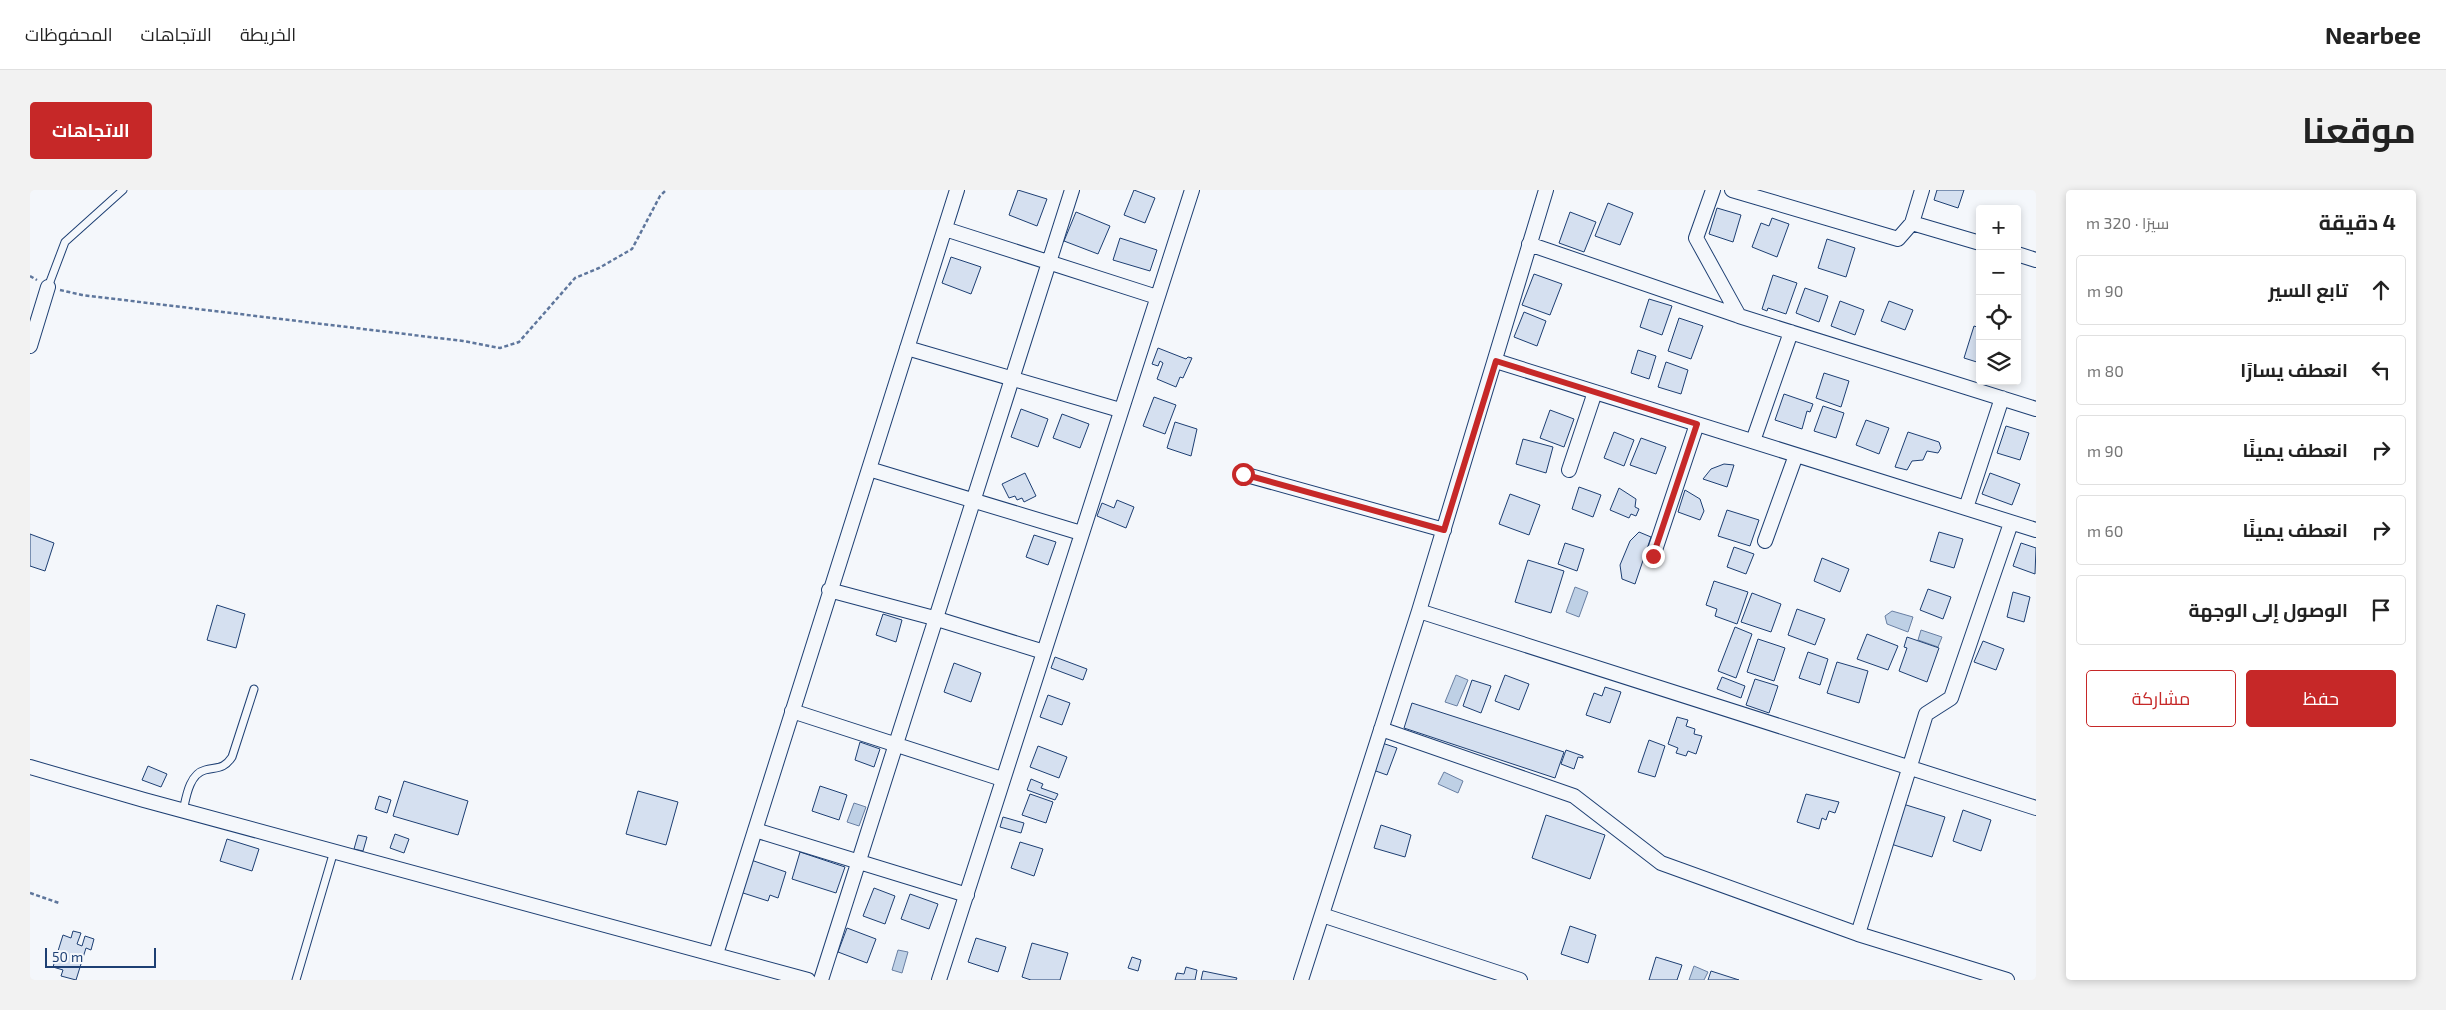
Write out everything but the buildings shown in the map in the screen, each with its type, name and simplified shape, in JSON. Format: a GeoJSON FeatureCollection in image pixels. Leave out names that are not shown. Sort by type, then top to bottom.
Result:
{"type":"FeatureCollection","features":[{"type":"Feature","properties":{"kind":"street"},"geometry":{"type":"LineString","coordinates":[[716,954],[829,590],[957,190]]}},
{"type":"Feature","properties":{"kind":"street"},"geometry":{"type":"LineString","coordinates":[[821,980],[934,618],[1072,190]]}},
{"type":"Feature","properties":{"kind":"street"},"geometry":{"type":"LineString","coordinates":[[939,980],[1192,190]]}},
{"type":"Feature","properties":{"kind":"street"},"geometry":{"type":"LineString","coordinates":[[1301,980],[1419,611],[1496,361],[1546,190]]}},
{"type":"Feature","properties":{"kind":"street"},"geometry":{"type":"LineString","coordinates":[[1713,190],[1696,238],[1739,316]]}},
{"type":"Feature","properties":{"kind":"street"},"geometry":{"type":"LineString","coordinates":[[1732,190],[1898,239],[1912,223],[1922,190]]}},
{"type":"Feature","properties":{"kind":"street"},"geometry":{"type":"LineString","coordinates":[[1912,223],[1976,242]]}},
{"type":"Feature","properties":{"kind":"street"},"geometry":{"type":"LineString","coordinates":[[945,229],[1157,298]]}},
{"type":"Feature","properties":{"kind":"street"},"geometry":{"type":"LineString","coordinates":[[1529,244],[1739,316],[2036,409]]}},
{"type":"Feature","properties":{"kind":"street"},"geometry":{"type":"LineString","coordinates":[[2021,255],[2036,260]]}},
{"type":"Feature","properties":{"kind":"street"},"geometry":{"type":"LineString","coordinates":[[30,346],[48,287]]}},
{"type":"Feature","properties":{"kind":"street"},"geometry":{"type":"LineString","coordinates":[[1753,442],[1791,332]]}},
{"type":"Feature","properties":{"kind":"street"},"geometry":{"type":"LineString","coordinates":[[907,348],[1120,410]]}},
{"type":"Feature","properties":{"kind":"street"},"geometry":{"type":"LineString","coordinates":[[1496,361],[2036,530]]}},
{"type":"Feature","properties":{"kind":"street"},"geometry":{"type":"LineString","coordinates":[[1569,470],[1595,392]]}},
{"type":"Feature","properties":{"kind":"street"},"geometry":{"type":"LineString","coordinates":[[1966,508],[2002,398]]}},
{"type":"Feature","properties":{"kind":"street"},"geometry":{"type":"LineString","coordinates":[[1653,556],[1697,424]]}},
{"type":"Feature","properties":{"kind":"street"},"geometry":{"type":"LineString","coordinates":[[1765,541],[1796,455]]}},
{"type":"Feature","properties":{"kind":"street"},"geometry":{"type":"LineString","coordinates":[[869,469],[1081,533]]}},
{"type":"Feature","properties":{"kind":"street"},"geometry":{"type":"LineString","coordinates":[[1243,474],[1444,530]]}},
{"type":"Feature","properties":{"kind":"street"},"geometry":{"type":"LineString","coordinates":[[1858,934],[1926,714],[1951,698],[2011,523]]}},
{"type":"Feature","properties":{"kind":"street"},"geometry":{"type":"LineString","coordinates":[[829,590],[934,618],[1044,652]]}},
{"type":"Feature","properties":{"kind":"street"},"geometry":{"type":"LineString","coordinates":[[1419,611],[2036,808]]}},
{"type":"Feature","properties":{"kind":"street"},"geometry":{"type":"LineString","coordinates":[[792,711],[1002,779]]}},
{"type":"Feature","properties":{"kind":"street"},"geometry":{"type":"LineString","coordinates":[[1381,729],[1574,796],[1661,863],[1858,934],[2007,980]]}},
{"type":"Feature","properties":{"kind":"street"},"geometry":{"type":"LineString","coordinates":[[30,767],[183,811],[808,980]]}},
{"type":"Feature","properties":{"kind":"street"},"geometry":{"type":"LineString","coordinates":[[755,830],[967,895]]}},
{"type":"Feature","properties":{"kind":"street"},"geometry":{"type":"LineString","coordinates":[[1322,915],[1520,980]]}},
{"type":"Feature","properties":{"kind":"lane"},"geometry":{"type":"LineString","coordinates":[[48,287],[65,242],[123,190]]}},
{"type":"Feature","properties":{"kind":"lane"},"geometry":{"type":"LineString","coordinates":[[183,811],[189,786],[196,776],[204,770],[216,770],[227,765],[232,757],[254,689]]}},
{"type":"Feature","properties":{"kind":"lane"},"geometry":{"type":"LineString","coordinates":[[296,980],[334,851]]}},
{"type":"Feature","properties":{"kind":"path"},"geometry":{"type":"LineString","coordinates":[[30,276],[48,287],[82,295],[464,341],[500,348],[519,342],[575,278],[599,268],[632,249],[644,223],[666,190]]}},
{"type":"Feature","properties":{"kind":"path"},"geometry":{"type":"LineString","coordinates":[[30,893],[59,903]]}},
{"type":"Feature","properties":{"kind":"water"},"geometry":{"type":"Polygon","coordinates":[[[1575,587],[1588,592],[1579,617],[1566,612],[1575,587]]]}},
{"type":"Feature","properties":{"kind":"water"},"geometry":{"type":"Polygon","coordinates":[[[1892,611],[1913,617],[1908,632],[1887,624],[1885,616],[1892,611]]]}},
{"type":"Feature","properties":{"kind":"water"},"geometry":{"type":"Polygon","coordinates":[[[1921,630],[1942,637],[1938,647],[1918,640],[1921,630]]]}},
{"type":"Feature","properties":{"kind":"water"},"geometry":{"type":"Polygon","coordinates":[[[1456,675],[1468,680],[1457,706],[1445,702],[1456,675]]]}},
{"type":"Feature","properties":{"kind":"water"},"geometry":{"type":"Polygon","coordinates":[[[1444,772],[1463,781],[1458,793],[1438,784],[1444,772]]]}},
{"type":"Feature","properties":{"kind":"water"},"geometry":{"type":"Polygon","coordinates":[[[854,803],[866,807],[859,826],[847,822],[854,803]]]}},
{"type":"Feature","properties":{"kind":"water"},"geometry":{"type":"Polygon","coordinates":[[[898,950],[908,952],[902,973],[892,970],[898,950]]]}},
{"type":"Feature","properties":{"kind":"water"},"geometry":{"type":"Polygon","coordinates":[[[1694,966],[1708,972],[1704,980],[1689,980],[1694,966]]]}},
{"type":"Feature","properties":{"kind":"route"},"geometry":{"type":"LineString","coordinates":[[1243,474],[1444,530],[1496,361],[1697,424],[1653,556]]}}]}
